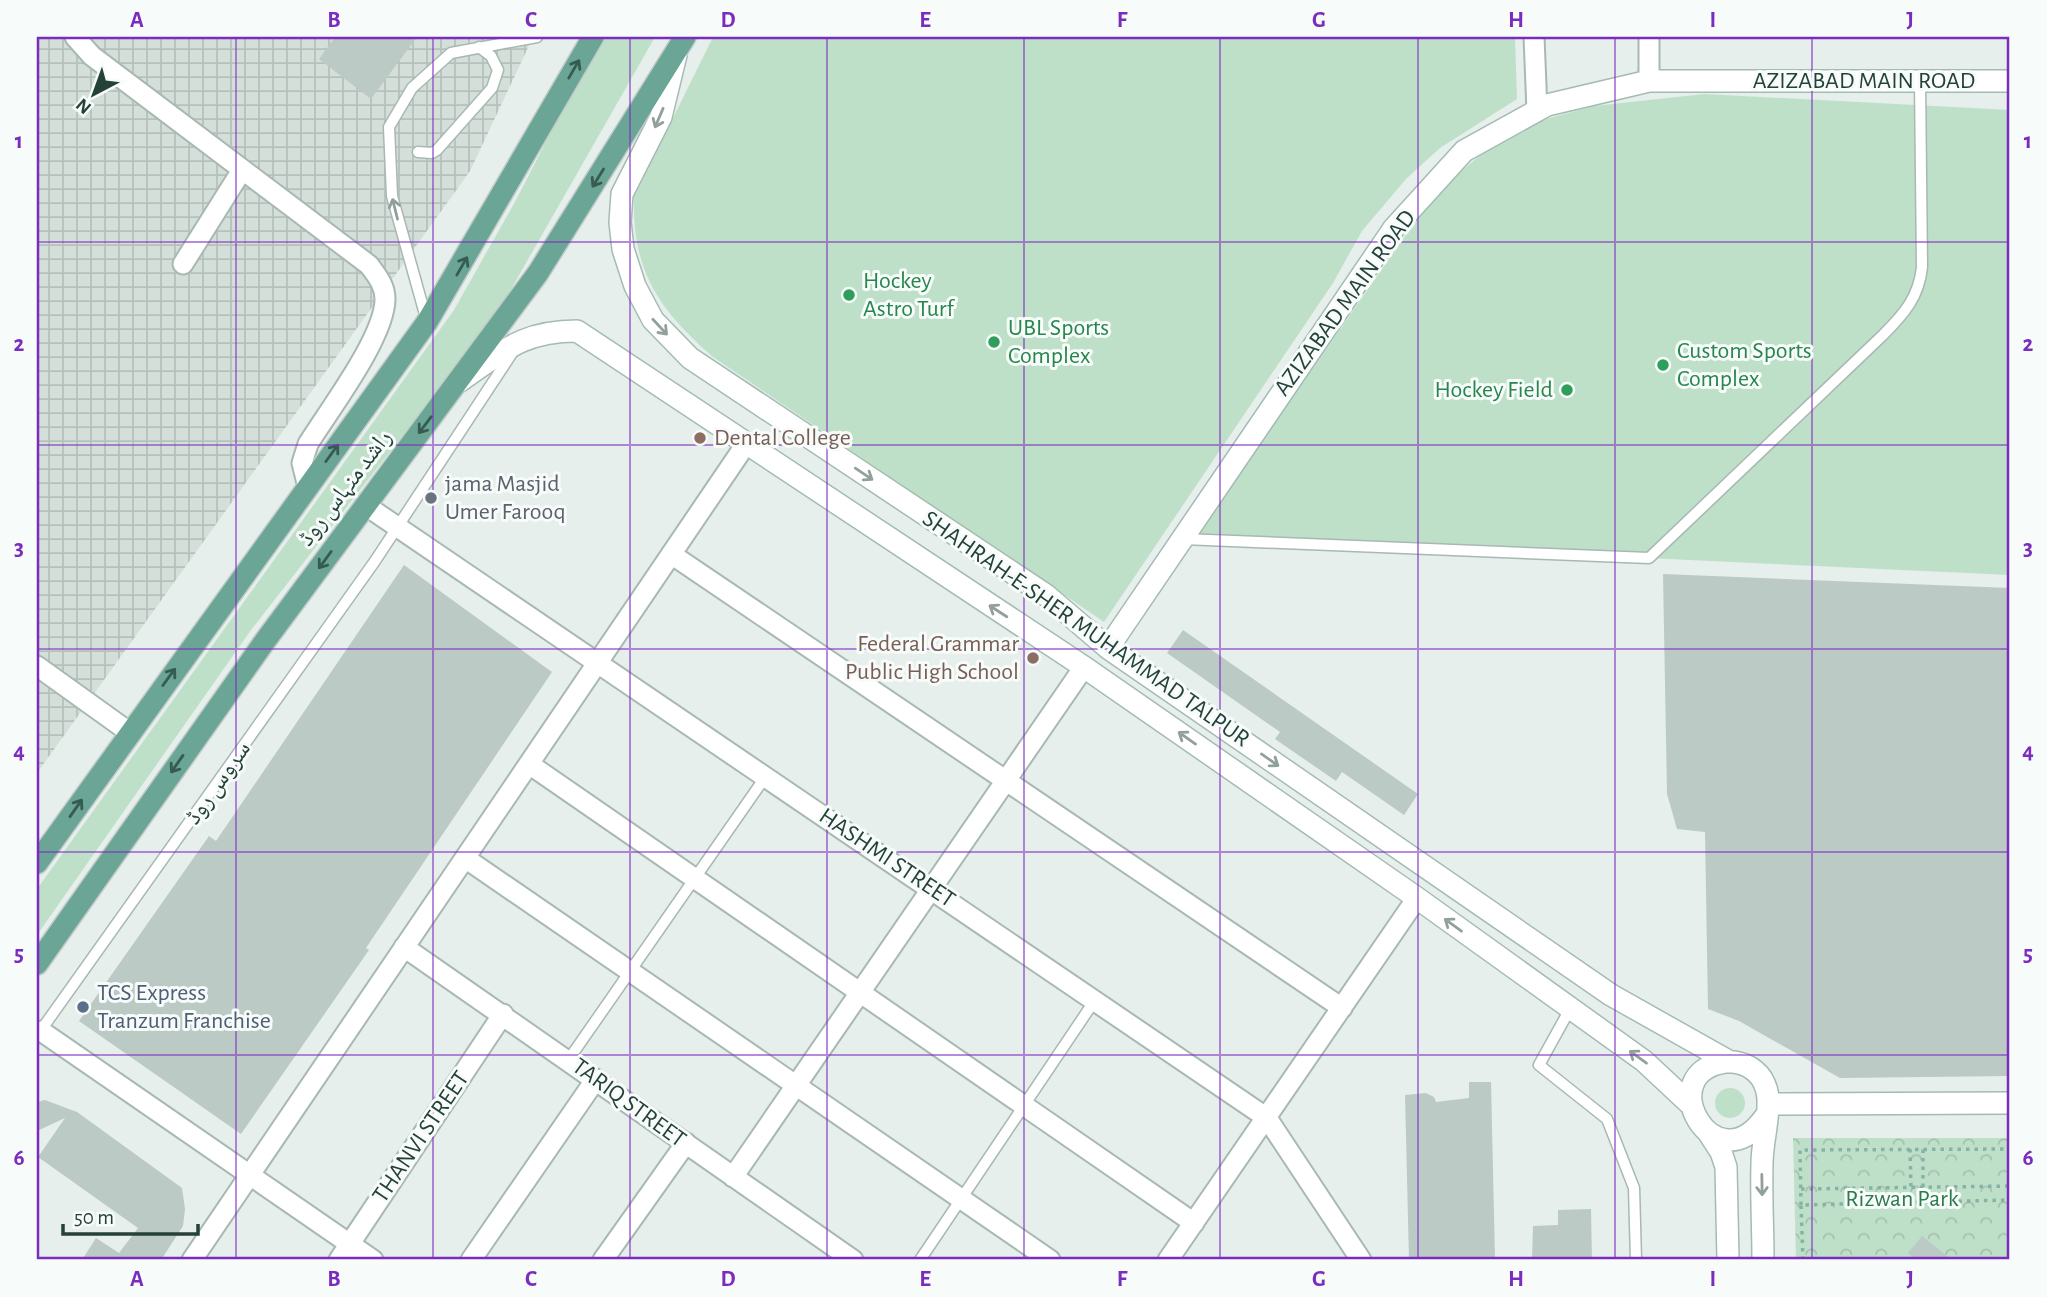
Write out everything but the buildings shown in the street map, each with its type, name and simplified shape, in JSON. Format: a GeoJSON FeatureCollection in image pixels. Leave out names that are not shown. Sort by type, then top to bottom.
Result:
{"type":"FeatureCollection","features":[{"type":"Feature","properties":{"kind":"main road","name":"راشد منہاس روڈ"},"geometry":{"type":"LineString","coordinates":[[37,863],[427,322],[593,37]]}},
{"type":"Feature","properties":{"kind":"main road","name":"راشد منہاس روڈ"},"geometry":{"type":"LineString","coordinates":[[37,964],[365,505],[538,273],[681,45]]}},
{"type":"Feature","properties":{"kind":"main road","name":"SHAHRAH-E-SHER MUHAMMAD TALPUR"},"geometry":{"type":"LineString","coordinates":[[681,45],[661,117],[622,194],[623,249],[635,286],[653,320],[690,358],[1046,595],[1108,648],[1611,995],[1730,1062]]}},
{"type":"Feature","properties":{"kind":"main road","name":"AZIZABAD MAIN ROAD"},"geometry":{"type":"LineString","coordinates":[[1108,648],[1394,228],[1464,150],[1547,105],[1649,81],[2010,80]]}},
{"type":"Feature","properties":{"kind":"main road","name":"SHAHRAH-E-SHER MUHAMMAD TALPUR"},"geometry":{"type":"LineString","coordinates":[[456,384],[522,339],[549,331],[578,331],[1084,667],[1417,898],[1668,1080],[1689,1103]]}},
{"type":"Feature","properties":{"kind":"main road"},"geometry":{"type":"LineString","coordinates":[[37,957],[74,910]]}},
{"type":"Feature","properties":{"kind":"main road"},"geometry":{"type":"LineString","coordinates":[[1728,1260],[1726,1167],[1721,1152],[1708,1132],[1699,1124],[1689,1103],[1698,1077],[1707,1069],[1730,1062],[1742,1064],[1762,1079],[1767,1111],[1762,1163],[1763,1260]]}},
{"type":"Feature","properties":{"kind":"main road"},"geometry":{"type":"LineString","coordinates":[[1767,1111],[2010,1103]]}},
{"type":"Feature","properties":{"kind":"main road"},"geometry":{"type":"LineString","coordinates":[[1708,1132],[1733,1139],[1757,1128],[1767,1111]]}},
{"type":"Feature","properties":{"kind":"street"},"geometry":{"type":"LineString","coordinates":[[75,37],[92,56],[369,265],[382,281],[385,298],[379,331],[308,444],[302,463],[308,486]]}},
{"type":"Feature","properties":{"kind":"street"},"geometry":{"type":"LineString","coordinates":[[1534,37],[1537,111]]}},
{"type":"Feature","properties":{"kind":"street"},"geometry":{"type":"LineString","coordinates":[[1649,37],[1649,81]]}},
{"type":"Feature","properties":{"kind":"street"},"geometry":{"type":"LineString","coordinates":[[183,264],[242,170]]}},
{"type":"Feature","properties":{"kind":"street"},"geometry":{"type":"LineString","coordinates":[[192,1260],[746,444]]}},
{"type":"Feature","properties":{"kind":"street","name":"HASHMI STREET"},"geometry":{"type":"LineString","coordinates":[[365,505],[1267,1118],[1361,1260]]}},
{"type":"Feature","properties":{"kind":"street"},"geometry":{"type":"LineString","coordinates":[[671,554],[1342,1008]]}},
{"type":"Feature","properties":{"kind":"street"},"geometry":{"type":"LineString","coordinates":[[37,666],[129,732]]}},
{"type":"Feature","properties":{"kind":"street"},"geometry":{"type":"LineString","coordinates":[[733,1177],[1084,667]]}},
{"type":"Feature","properties":{"kind":"street"},"geometry":{"type":"LineString","coordinates":[[529,764],[1194,1223]]}},
{"type":"Feature","properties":{"kind":"street"},"geometry":{"type":"LineString","coordinates":[[465,858],[1050,1260]]}},
{"type":"Feature","properties":{"kind":"street"},"geometry":{"type":"LineString","coordinates":[[1168,1260],[1417,898]]}},
{"type":"Feature","properties":{"kind":"street","name":"TARIQ STREET"},"geometry":{"type":"LineString","coordinates":[[404,947],[569,1059],[853,1260]]}},
{"type":"Feature","properties":{"kind":"street","name":"THANVI STREET"},"geometry":{"type":"LineString","coordinates":[[344,1252],[503,1014]]}},
{"type":"Feature","properties":{"kind":"street"},"geometry":{"type":"LineString","coordinates":[[39,1034],[250,1175],[344,1252],[373,1260]]}},
{"type":"Feature","properties":{"kind":"street"},"geometry":{"type":"LineString","coordinates":[[471,1260],[596,1079]]}},
{"type":"Feature","properties":{"kind":"street"},"geometry":{"type":"LineString","coordinates":[[603,1260],[685,1143]]}},
{"type":"Feature","properties":{"kind":"lane"},"geometry":{"type":"LineString","coordinates":[[427,322],[392,196],[389,127],[405,97],[451,53],[537,37]]}},
{"type":"Feature","properties":{"kind":"lane"},"geometry":{"type":"LineString","coordinates":[[418,152],[432,153],[437,150],[492,88],[498,70],[491,56],[480,47]]}},
{"type":"Feature","properties":{"kind":"lane"},"geometry":{"type":"LineString","coordinates":[[1181,539],[1649,558],[1905,314],[1914,297],[1922,267],[1920,81]]}},
{"type":"Feature","properties":{"kind":"lane","name":"سروس روڈ"},"geometry":{"type":"LineString","coordinates":[[39,1034],[398,528],[522,339]]}},
{"type":"Feature","properties":{"kind":"lane"},"geometry":{"type":"LineString","coordinates":[[569,1059],[766,776]]}},
{"type":"Feature","properties":{"kind":"lane"},"geometry":{"type":"LineString","coordinates":[[920,1260],[1095,1000]]}},
{"type":"Feature","properties":{"kind":"lane"},"geometry":{"type":"LineString","coordinates":[[1570,1009],[1539,1065],[1607,1119],[1634,1188],[1636,1260]]}},
{"type":"Feature","properties":{"kind":"path"},"geometry":{"type":"LineString","coordinates":[[1910,1149],[1911,1187]]}},
{"type":"Feature","properties":{"kind":"path"},"geometry":{"type":"LineString","coordinates":[[1923,1149],[1923,1187]]}},
{"type":"Feature","properties":{"kind":"path"},"geometry":{"type":"LineString","coordinates":[[1803,1260],[1800,1150],[2010,1149]]}},
{"type":"Feature","properties":{"kind":"path"},"geometry":{"type":"LineString","coordinates":[[1801,1189],[2010,1186]]}},
{"type":"Feature","properties":{"kind":"path"},"geometry":{"type":"LineString","coordinates":[[1801,1205],[2010,1200]]}},
{"type":"Feature","properties":{"kind":"shaded area"},"geometry":{"type":"Polygon","coordinates":[[[37,37],[533,37],[470,171],[37,773],[37,37]]]}},
{"type":"Feature","properties":{"kind":"green space"},"geometry":{"type":"Polygon","coordinates":[[[600,37],[655,37],[510,291],[441,386],[251,630],[37,935],[37,889],[454,310],[516,200],[600,37]]]}},
{"type":"Feature","properties":{"kind":"green space","name":"UBL Sports Complex"},"geometry":{"type":"Polygon","coordinates":[[[713,37],[1515,37],[1517,99],[1440,148],[1406,179],[1362,231],[1333,283],[1104,622],[713,357],[694,340],[664,305],[652,287],[638,247],[634,197],[713,37]]]}},
{"type":"Feature","properties":{"kind":"green space","name":"Custom Sports Complex"},"geometry":{"type":"Polygon","coordinates":[[[1704,94],[2010,110],[2010,575],[1195,537],[1435,193],[1513,128],[1594,106],[1704,94]]]}},
{"type":"Feature","properties":{"kind":"green space"},"geometry":{"type":"Polygon","coordinates":[[[1730,1088],[1741,1092],[1745,1103],[1741,1114],[1730,1118],[1719,1114],[1715,1103],[1719,1092],[1730,1088]]]}},
{"type":"Feature","properties":{"kind":"green space","name":"Rizwan Park"},"geometry":{"type":"Polygon","coordinates":[[[1793,1138],[2010,1138],[2010,1260],[1796,1260],[1793,1138]]]}},
{"type":"Feature","properties":{"kind":"place","name":"Hockey Astro Turf"},"geometry":{"type":"Point","coordinates":[849,295]}},
{"type":"Feature","properties":{"kind":"place","name":"UBL Sports Complex"},"geometry":{"type":"Point","coordinates":[994,342]}},
{"type":"Feature","properties":{"kind":"place","name":"Custom Sports Complex"},"geometry":{"type":"Point","coordinates":[1663,365]}},
{"type":"Feature","properties":{"kind":"place","name":"Hockey Field"},"geometry":{"type":"Point","coordinates":[1567,390]}},
{"type":"Feature","properties":{"kind":"place","name":"Dental College"},"geometry":{"type":"Point","coordinates":[700,438]}},
{"type":"Feature","properties":{"kind":"place","name":"jama Masjid Umer Farooq"},"geometry":{"type":"Point","coordinates":[431,498]}},
{"type":"Feature","properties":{"kind":"place","name":"Federal Grammar Public High School"},"geometry":{"type":"Point","coordinates":[1033,658]}},
{"type":"Feature","properties":{"kind":"place","name":"TCS Express Tranzum Franchise"},"geometry":{"type":"Point","coordinates":[83,1007]}}]}
